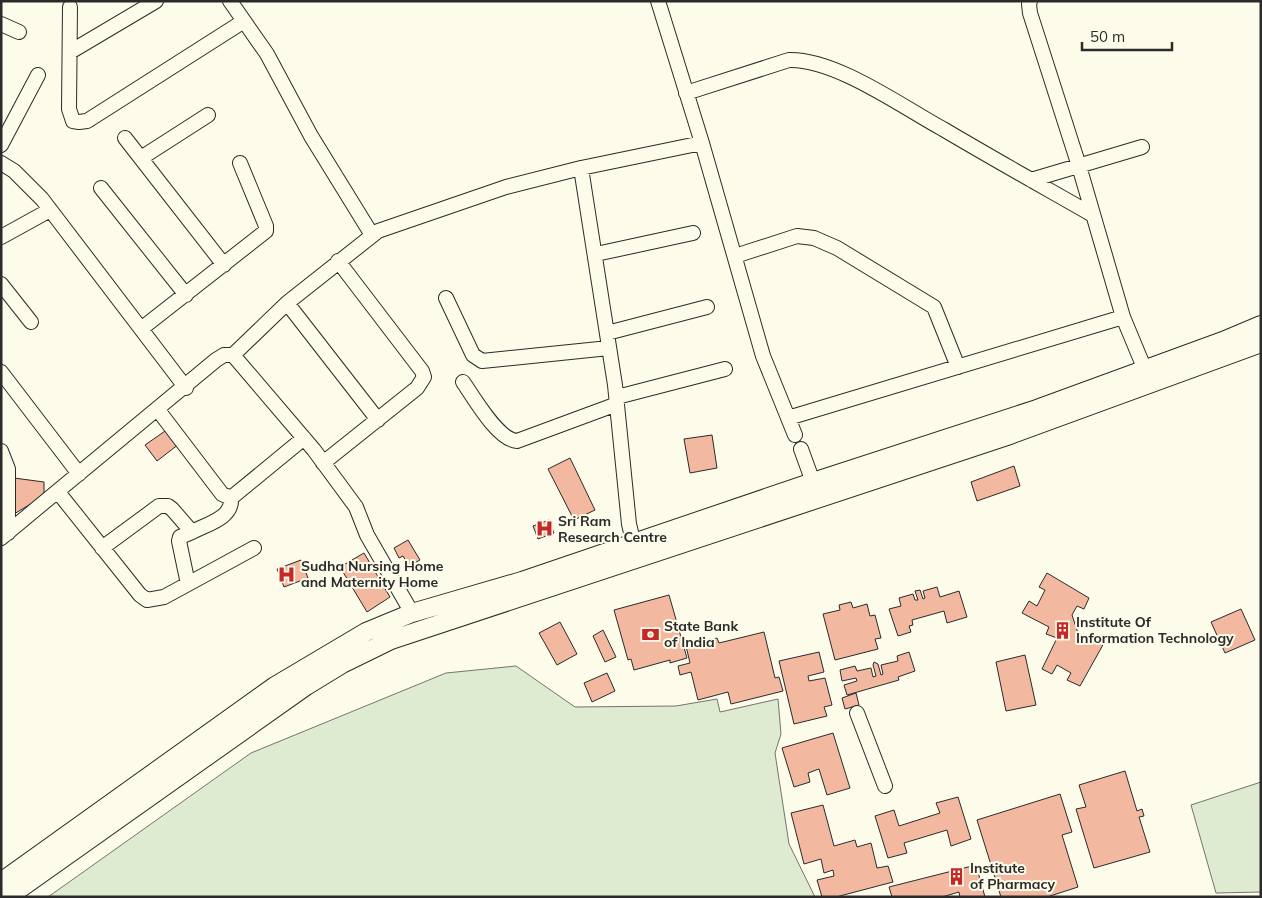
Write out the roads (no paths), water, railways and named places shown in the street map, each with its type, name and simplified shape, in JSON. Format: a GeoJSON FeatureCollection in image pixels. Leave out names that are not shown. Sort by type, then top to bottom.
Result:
{"type":"FeatureCollection","features":[{"type":"Feature","properties":{"kind":"main road"},"geometry":{"type":"LineString","coordinates":[[8,897],[306,686],[342,664],[391,640],[636,551],[813,482],[1037,410],[1261,325]]}},
{"type":"Feature","properties":{"kind":"main road"},"geometry":{"type":"LineString","coordinates":[[1,882],[275,686],[366,632],[412,613],[636,551],[1007,436],[1261,343]]}},
{"type":"Feature","properties":{"kind":"street"},"geometry":{"type":"LineString","coordinates":[[70,52],[156,1]]}},
{"type":"Feature","properties":{"kind":"street"},"geometry":{"type":"LineString","coordinates":[[230,1],[267,54],[311,136],[372,235]]}},
{"type":"Feature","properties":{"kind":"street"},"geometry":{"type":"LineString","coordinates":[[658,1],[702,142],[763,356],[795,435]]}},
{"type":"Feature","properties":{"kind":"street"},"geometry":{"type":"LineString","coordinates":[[1030,1],[1028,4],[1030,13],[1079,166],[1091,214],[1123,317],[1145,370]]}},
{"type":"Feature","properties":{"kind":"street"},"geometry":{"type":"LineString","coordinates":[[70,7],[69,109],[73,121],[80,122],[87,121],[244,21]]}},
{"type":"Feature","properties":{"kind":"street"},"geometry":{"type":"LineString","coordinates":[[1,24],[19,32]]}},
{"type":"Feature","properties":{"kind":"street"},"geometry":{"type":"LineString","coordinates":[[686,93],[789,60],[805,60],[824,66],[869,87],[1091,214]]}},
{"type":"Feature","properties":{"kind":"street"},"geometry":{"type":"LineString","coordinates":[[1,145],[38,75]]}},
{"type":"Feature","properties":{"kind":"street"},"geometry":{"type":"LineString","coordinates":[[141,158],[208,115]]}},
{"type":"Feature","properties":{"kind":"street"},"geometry":{"type":"LineString","coordinates":[[125,138],[224,265]]}},
{"type":"Feature","properties":{"kind":"street"},"geometry":{"type":"LineString","coordinates":[[4,536],[186,388],[216,360],[224,356],[233,355],[287,303],[372,235],[395,224],[506,187],[581,168],[702,142]]}},
{"type":"Feature","properties":{"kind":"street"},"geometry":{"type":"LineString","coordinates":[[1031,180],[1142,147]]}},
{"type":"Feature","properties":{"kind":"street"},"geometry":{"type":"LineString","coordinates":[[1,163],[29,184],[186,388]]}},
{"type":"Feature","properties":{"kind":"street"},"geometry":{"type":"LineString","coordinates":[[141,329],[266,231],[266,226],[240,163]]}},
{"type":"Feature","properties":{"kind":"street"},"geometry":{"type":"LineString","coordinates":[[581,168],[610,348],[629,524],[636,551]]}},
{"type":"Feature","properties":{"kind":"street"},"geometry":{"type":"LineString","coordinates":[[101,188],[186,295]]}},
{"type":"Feature","properties":{"kind":"street"},"geometry":{"type":"LineString","coordinates":[[1,237],[50,210]]}},
{"type":"Feature","properties":{"kind":"street"},"geometry":{"type":"LineString","coordinates":[[596,254],[694,233]]}},
{"type":"Feature","properties":{"kind":"street"},"geometry":{"type":"LineString","coordinates":[[735,256],[797,236],[814,238],[837,248],[934,307],[958,367]]}},
{"type":"Feature","properties":{"kind":"street"},"geometry":{"type":"LineString","coordinates":[[323,463],[417,388],[424,377],[422,371],[338,261]]}},
{"type":"Feature","properties":{"kind":"street"},"geometry":{"type":"LineString","coordinates":[[1,284],[31,322]]}},
{"type":"Feature","properties":{"kind":"street"},"geometry":{"type":"LineString","coordinates":[[446,298],[473,355],[482,361],[610,348]]}},
{"type":"Feature","properties":{"kind":"street"},"geometry":{"type":"LineString","coordinates":[[287,303],[378,420]]}},
{"type":"Feature","properties":{"kind":"street"},"geometry":{"type":"LineString","coordinates":[[607,333],[707,306]]}},
{"type":"Feature","properties":{"kind":"street"},"geometry":{"type":"LineString","coordinates":[[788,418],[1123,317]]}},
{"type":"Feature","properties":{"kind":"street"},"geometry":{"type":"LineString","coordinates":[[233,355],[304,438],[356,507],[367,535],[412,613]]}},
{"type":"Feature","properties":{"kind":"street"},"geometry":{"type":"LineString","coordinates":[[463,382],[500,434],[512,441],[517,441],[617,400],[725,369]]}},
{"type":"Feature","properties":{"kind":"street"},"geometry":{"type":"LineString","coordinates":[[1,372],[80,474]]}},
{"type":"Feature","properties":{"kind":"street"},"geometry":{"type":"LineString","coordinates":[[158,410],[222,494],[231,498]]}},
{"type":"Feature","properties":{"kind":"street"},"geometry":{"type":"LineString","coordinates":[[231,498],[304,438]]}},
{"type":"Feature","properties":{"kind":"street"},"geometry":{"type":"LineString","coordinates":[[801,449],[813,482]]}},
{"type":"Feature","properties":{"kind":"street"},"geometry":{"type":"LineString","coordinates":[[1,451],[8,469],[4,536]]}},
{"type":"Feature","properties":{"kind":"street"},"geometry":{"type":"LineString","coordinates":[[58,492],[140,595],[147,600],[164,597],[254,548]]}},
{"type":"Feature","properties":{"kind":"street"},"geometry":{"type":"LineString","coordinates":[[188,584],[179,541],[180,537],[227,514],[232,505],[231,498]]}},
{"type":"Feature","properties":{"kind":"street"},"geometry":{"type":"LineString","coordinates":[[102,548],[159,506],[164,505],[172,509],[192,532]]}},
{"type":"Feature","properties":{"kind":"street"},"geometry":{"type":"LineString","coordinates":[[857,713],[885,786]]}},
{"type":"Feature","properties":{"kind":"place","name":"Sri Ram Research Centre"},"geometry":{"type":"Point","coordinates":[544,529]}},
{"type":"Feature","properties":{"kind":"place","name":"Sudha Nursing Home and Maternity Home"},"geometry":{"type":"Point","coordinates":[287,574]}},
{"type":"Feature","properties":{"kind":"place","name":"Institute Of Information Technology"},"geometry":{"type":"Point","coordinates":[1062,630]}},
{"type":"Feature","properties":{"kind":"place","name":"State Bank of India"},"geometry":{"type":"Point","coordinates":[650,634]}},
{"type":"Feature","properties":{"kind":"place","name":"Institute of Pharmacy"},"geometry":{"type":"Point","coordinates":[956,876]}}]}
